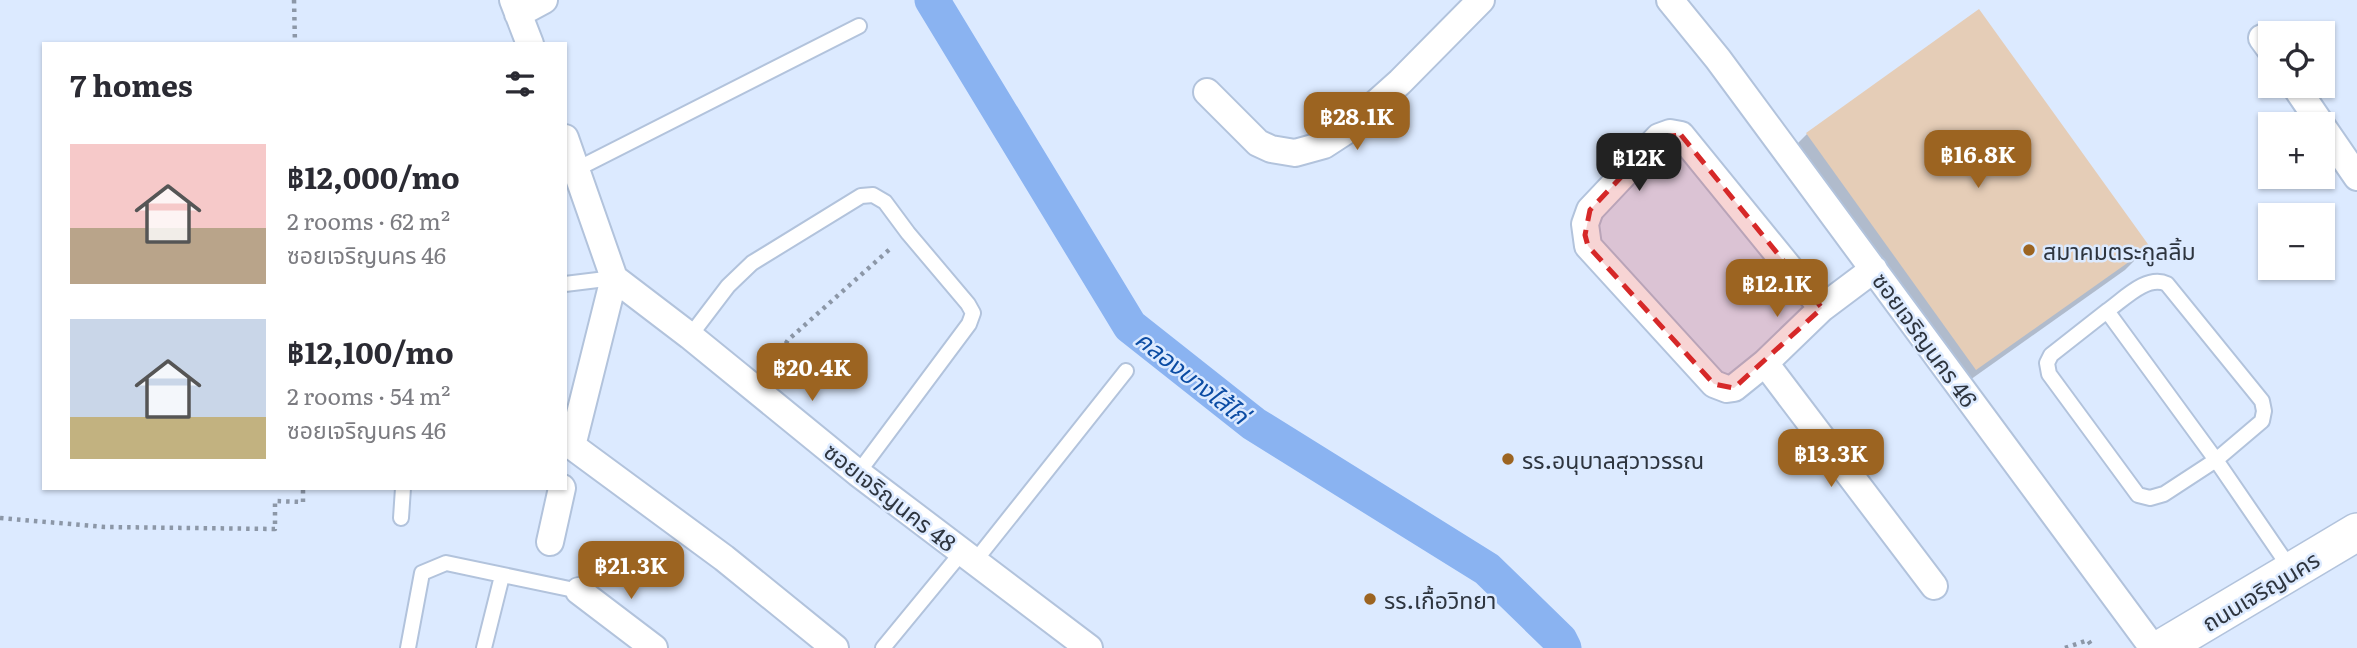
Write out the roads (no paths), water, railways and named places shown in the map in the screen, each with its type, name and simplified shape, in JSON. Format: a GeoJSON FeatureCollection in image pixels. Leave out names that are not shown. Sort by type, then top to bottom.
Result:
{"type":"FeatureCollection","features":[{"type":"Feature","properties":{"kind":"main road","name":"ถนนเจริญนคร"},"geometry":{"type":"LineString","coordinates":[[2162,648],[2357,533]]}},
{"type":"Feature","properties":{"kind":"street"},"geometry":{"type":"LineString","coordinates":[[529,42],[516,7],[544,0]]}},
{"type":"Feature","properties":{"kind":"street"},"geometry":{"type":"LineString","coordinates":[[1207,92],[1258,143],[1282,152],[1295,153],[1317,147],[1345,132],[1400,82],[1481,0]]}},
{"type":"Feature","properties":{"kind":"street","name":"ซอยเจริญนคร 46"},"geometry":{"type":"LineString","coordinates":[[1670,0],[1718,59],[2152,648]]}},
{"type":"Feature","properties":{"kind":"street"},"geometry":{"type":"LineString","coordinates":[[1822,308],[1681,135],[1670,133],[1659,136],[1590,211],[1585,224],[1588,246],[1714,384],[1727,389],[1734,388],[1765,363],[1822,308],[1874,269]]}},
{"type":"Feature","properties":{"kind":"street"},"geometry":{"type":"LineString","coordinates":[[2335,144],[2357,177]]}},
{"type":"Feature","properties":{"kind":"street"},"geometry":{"type":"LineString","coordinates":[[567,146],[575,180],[614,278],[567,466]]}},
{"type":"Feature","properties":{"kind":"street","name":"ซอยเจริญนคร 48"},"geometry":{"type":"LineString","coordinates":[[614,278],[690,336],[858,473],[1089,648]]}},
{"type":"Feature","properties":{"kind":"street"},"geometry":{"type":"LineString","coordinates":[[1765,363],[1934,586]]}},
{"type":"Feature","properties":{"kind":"street"},"geometry":{"type":"LineString","coordinates":[[572,446],[724,558],[835,648]]}},
{"type":"Feature","properties":{"kind":"street"},"geometry":{"type":"LineString","coordinates":[[550,542],[562,490]]}},
{"type":"Feature","properties":{"kind":"street"},"geometry":{"type":"LineString","coordinates":[[579,591],[654,648]]}},
{"type":"Feature","properties":{"kind":"lane"},"geometry":{"type":"LineString","coordinates":[[575,180],[859,26]]}},
{"type":"Feature","properties":{"kind":"lane"},"geometry":{"type":"LineString","coordinates":[[690,336],[728,286],[752,263],[862,196],[873,195],[885,202],[973,313],[970,324],[858,473]]}},
{"type":"Feature","properties":{"kind":"lane"},"geometry":{"type":"LineString","coordinates":[[567,284],[614,278]]}},
{"type":"Feature","properties":{"kind":"lane"},"geometry":{"type":"LineString","coordinates":[[2160,281],[2167,284],[2262,401],[2262,421],[2216,460],[2164,494],[2150,498],[2138,495],[2049,374],[2047,363],[2051,355],[2107,312],[2150,282],[2160,281]]}},
{"type":"Feature","properties":{"kind":"lane"},"geometry":{"type":"LineString","coordinates":[[2107,312],[2216,460],[2292,571]]}},
{"type":"Feature","properties":{"kind":"lane"},"geometry":{"type":"LineString","coordinates":[[883,648],[968,556],[1126,371]]}},
{"type":"Feature","properties":{"kind":"lane"},"geometry":{"type":"LineString","coordinates":[[401,519],[403,490]]}},
{"type":"Feature","properties":{"kind":"lane"},"geometry":{"type":"LineString","coordinates":[[408,648],[422,573],[446,563],[579,591]]}},
{"type":"Feature","properties":{"kind":"lane"},"geometry":{"type":"LineString","coordinates":[[484,648],[502,576]]}},
{"type":"Feature","properties":{"kind":"waterway","name":"คลองบางไส้ไก่"},"geometry":{"type":"LineString","coordinates":[[932,0],[1130,326],[1254,424],[1487,569],[1560,640],[1564,648]]}},
{"type":"Feature","properties":{"kind":"place","name":"สมาคมตระกูลลิ้ม"},"geometry":{"type":"Point","coordinates":[2029,250]}},
{"type":"Feature","properties":{"kind":"place","name":"รร.อนุบาลสุวาวรรณ"},"geometry":{"type":"Point","coordinates":[1508,459]}},
{"type":"Feature","properties":{"kind":"place","name":"รร.เกื้อวิทยา"},"geometry":{"type":"Point","coordinates":[1370,599]}}]}
